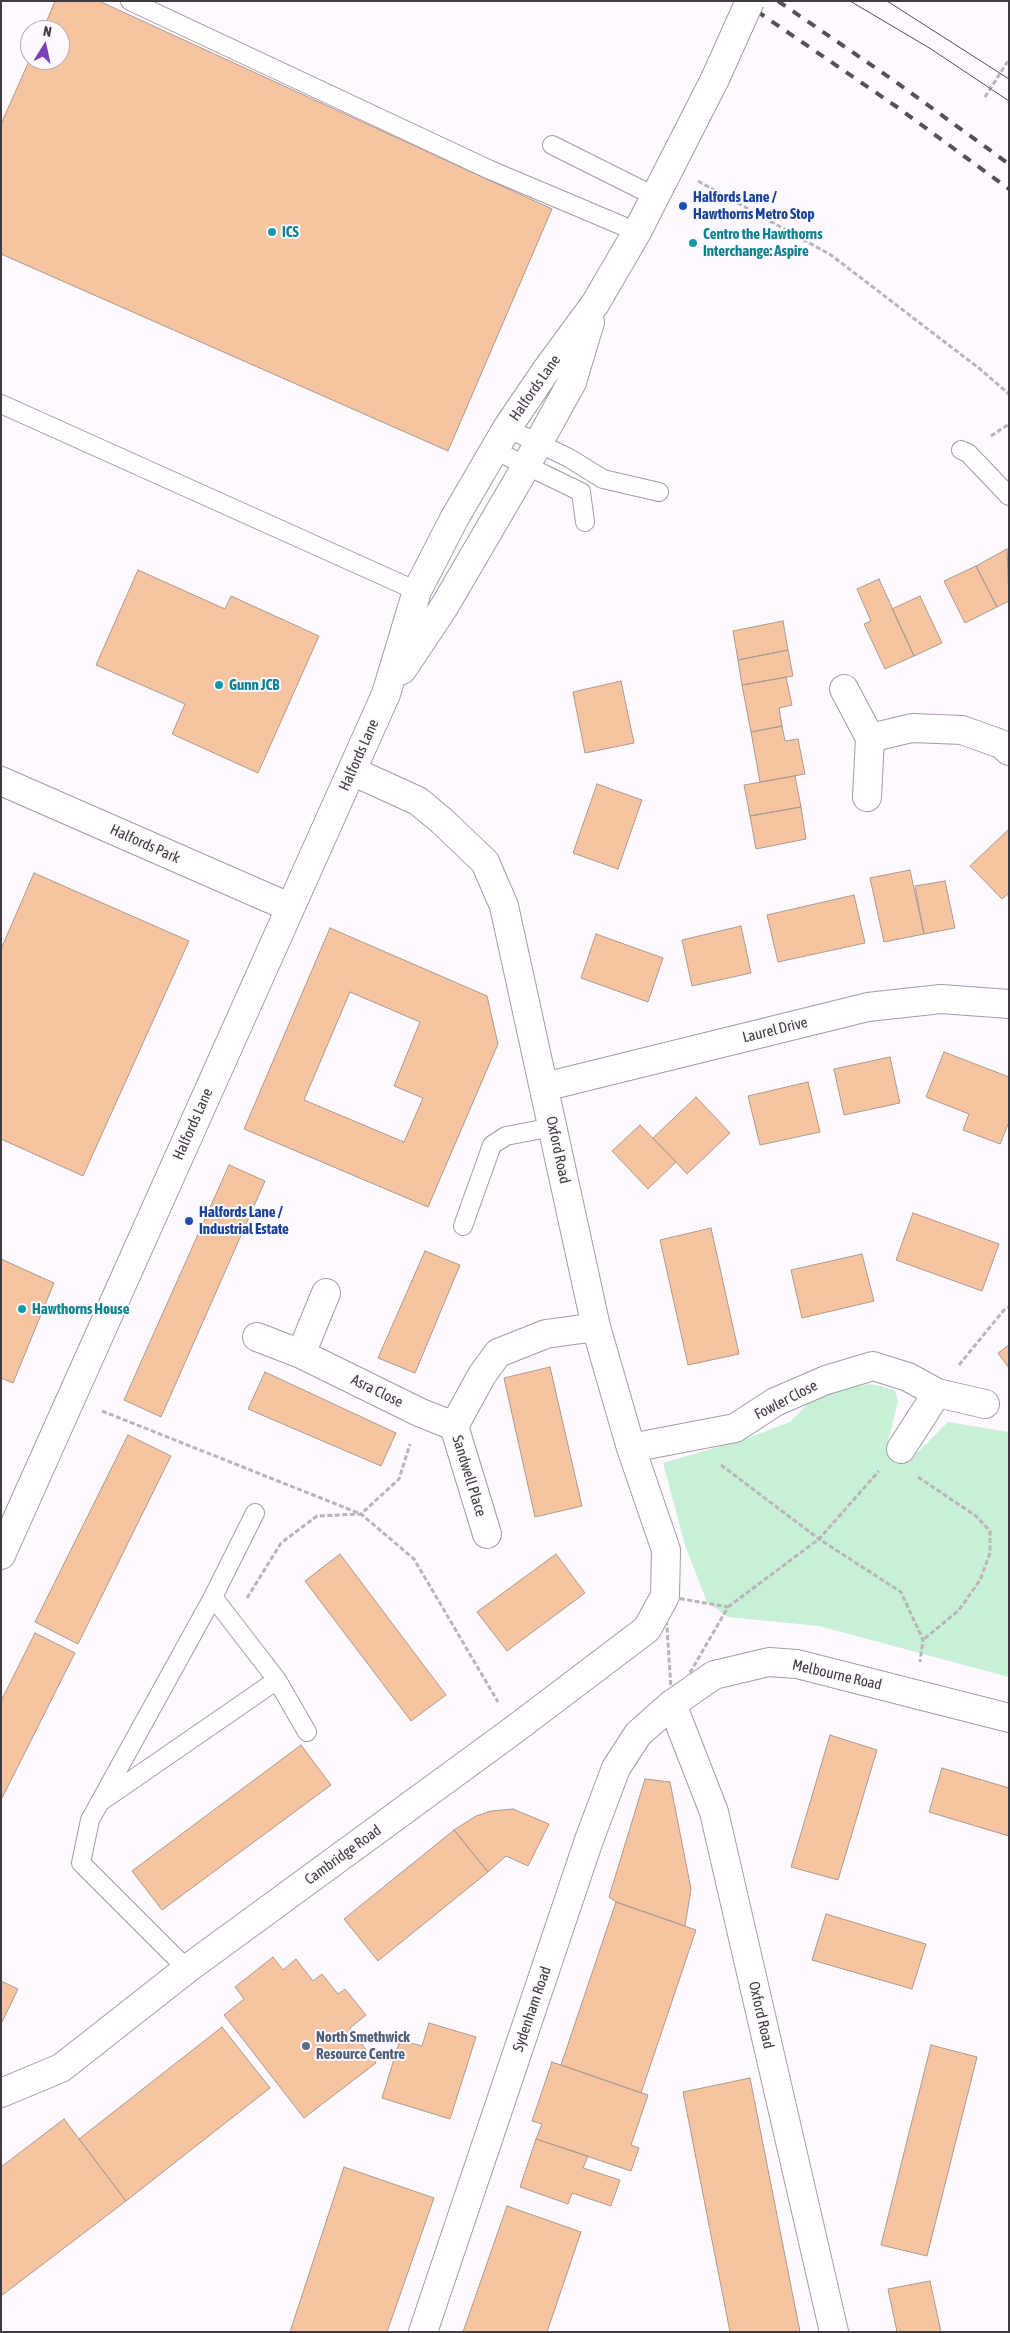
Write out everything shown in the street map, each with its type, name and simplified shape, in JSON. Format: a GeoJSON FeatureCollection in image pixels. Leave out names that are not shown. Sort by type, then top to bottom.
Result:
{"type":"FeatureCollection","features":[{"type":"Feature","properties":{"kind":"street","name":"Halfords Lane"},"geometry":{"type":"LineString","coordinates":[[1,1555],[289,907],[386,694],[417,590],[454,519],[501,439],[545,372],[595,304],[637,232],[715,79],[750,1]]}},
{"type":"Feature","properties":{"kind":"street","name":"Halfords Lane"},"geometry":{"type":"LineString","coordinates":[[386,694],[444,607],[572,382],[595,304]]}},
{"type":"Feature","properties":{"kind":"street"},"geometry":{"type":"LineString","coordinates":[[844,690],[870,738],[867,797]]}},
{"type":"Feature","properties":{"kind":"street"},"geometry":{"type":"LineString","coordinates":[[870,738],[912,728],[962,730],[1001,744],[1009,751]]}},
{"type":"Feature","properties":{"kind":"street","name":"Oxford Road"},"geometry":{"type":"LineString","coordinates":[[352,771],[418,801],[442,820],[485,862],[504,906],[596,1327],[631,1448],[666,1550],[665,1596]]}},
{"type":"Feature","properties":{"kind":"street","name":"Halfords Park"},"geometry":{"type":"LineString","coordinates":[[1,781],[289,907]]}},
{"type":"Feature","properties":{"kind":"street","name":"Laurel Drive"},"geometry":{"type":"LineString","coordinates":[[544,1087],[868,1007],[941,999],[1009,1004]]}},
{"type":"Feature","properties":{"kind":"street"},"geometry":{"type":"LineString","coordinates":[[302,1354],[326,1293]]}},
{"type":"Feature","properties":{"kind":"street","name":"Sandwell Place"},"geometry":{"type":"LineString","coordinates":[[486,1534],[454,1426],[482,1375],[498,1354],[546,1334],[596,1327]]}},
{"type":"Feature","properties":{"kind":"street","name":"Asra Close"},"geometry":{"type":"LineString","coordinates":[[257,1337],[302,1354],[421,1413],[454,1426]]}},
{"type":"Feature","properties":{"kind":"street","name":"Fowler Close"},"geometry":{"type":"LineString","coordinates":[[631,1448],[686,1439],[735,1428],[775,1402],[817,1383],[873,1366],[908,1377],[937,1393],[985,1404]]}},
{"type":"Feature","properties":{"kind":"street"},"geometry":{"type":"LineString","coordinates":[[896,1454],[937,1393]]}},
{"type":"Feature","properties":{"kind":"street","name":"Cambridge Road"},"geometry":{"type":"LineString","coordinates":[[1,2093],[61,2068],[187,1969],[515,1729],[647,1629],[665,1596]]}},
{"type":"Feature","properties":{"kind":"street","name":"Melbourne Road"},"geometry":{"type":"LineString","coordinates":[[672,1704],[714,1674],[769,1662],[797,1664],[1009,1718]]}},
{"type":"Feature","properties":{"kind":"street","name":"Oxford Road"},"geometry":{"type":"LineString","coordinates":[[672,1704],[714,1812],[834,2332]]}},
{"type":"Feature","properties":{"kind":"street","name":"Sydenham Road"},"geometry":{"type":"LineString","coordinates":[[423,2332],[588,1840],[616,1768],[638,1734],[672,1704]]}},
{"type":"Feature","properties":{"kind":"lane"},"geometry":{"type":"LineString","coordinates":[[130,1],[488,169],[637,232]]}},
{"type":"Feature","properties":{"kind":"lane"},"geometry":{"type":"LineString","coordinates":[[552,145],[656,198]]}},
{"type":"Feature","properties":{"kind":"lane"},"geometry":{"type":"LineString","coordinates":[[1,404],[417,590]]}},
{"type":"Feature","properties":{"kind":"lane"},"geometry":{"type":"LineString","coordinates":[[501,439],[532,454],[603,479],[659,492]]}},
{"type":"Feature","properties":{"kind":"lane"},"geometry":{"type":"LineString","coordinates":[[501,439],[532,454],[581,492],[585,522]]}},
{"type":"Feature","properties":{"kind":"lane"},"geometry":{"type":"LineString","coordinates":[[961,450],[968,453],[1009,496]]}},
{"type":"Feature","properties":{"kind":"lane"},"geometry":{"type":"LineString","coordinates":[[462,1226],[492,1145],[506,1136],[552,1128]]}},
{"type":"Feature","properties":{"kind":"lane"},"geometry":{"type":"LineString","coordinates":[[187,1969],[81,1863],[90,1820],[213,1597],[255,1513]]}},
{"type":"Feature","properties":{"kind":"lane"},"geometry":{"type":"LineString","coordinates":[[213,1597],[277,1680],[307,1732]]}},
{"type":"Feature","properties":{"kind":"lane"},"geometry":{"type":"LineString","coordinates":[[100,1802],[277,1680]]}},
{"type":"Feature","properties":{"kind":"path"},"geometry":{"type":"LineString","coordinates":[[985,97],[1008,61]]}},
{"type":"Feature","properties":{"kind":"path"},"geometry":{"type":"LineString","coordinates":[[672,165],[831,255],[980,369],[1009,394]]}},
{"type":"Feature","properties":{"kind":"path"},"geometry":{"type":"LineString","coordinates":[[997,432],[1009,424]]}},
{"type":"Feature","properties":{"kind":"path"},"geometry":{"type":"LineString","coordinates":[[937,1393],[1004,1310],[1009,1307]]}},
{"type":"Feature","properties":{"kind":"path"},"geometry":{"type":"LineString","coordinates":[[71,1399],[361,1514],[414,1559],[515,1729]]}},
{"type":"Feature","properties":{"kind":"path"},"geometry":{"type":"LineString","coordinates":[[233,1622],[281,1544],[317,1516],[361,1514],[399,1479],[421,1413]]}},
{"type":"Feature","properties":{"kind":"path"},"geometry":{"type":"LineString","coordinates":[[686,1439],[819,1539],[901,1592],[923,1640],[915,1694]]}},
{"type":"Feature","properties":{"kind":"path"},"geometry":{"type":"LineString","coordinates":[[672,1704],[728,1607],[819,1539],[896,1454],[976,1516],[990,1531],[990,1553],[980,1580],[959,1610],[923,1640]]}},
{"type":"Feature","properties":{"kind":"path"},"geometry":{"type":"LineString","coordinates":[[665,1596],[728,1607]]}},
{"type":"Feature","properties":{"kind":"green space"},"geometry":{"type":"Polygon","coordinates":[[[871,1384],[895,1390],[898,1402],[888,1441],[914,1456],[948,1422],[1009,1432],[1009,1677],[819,1626],[728,1617],[707,1602],[685,1545],[663,1463],[745,1439],[790,1422],[817,1394],[871,1384]]]}},
{"type":"Feature","properties":{"kind":"building","name":"ICS"},"geometry":{"type":"Polygon","coordinates":[[[55,1],[99,1],[552,209],[448,451],[1,254],[1,124],[25,70],[70,70],[70,20],[47,20],[55,1]]]}},
{"type":"Feature","properties":{"kind":"building"},"geometry":{"type":"Polygon","coordinates":[[[1007,549],[1009,601],[997,607],[976,566],[1007,549]]]}},
{"type":"Feature","properties":{"kind":"building"},"geometry":{"type":"Polygon","coordinates":[[[976,566],[997,607],[965,623],[944,581],[976,566]]]}},
{"type":"Feature","properties":{"kind":"building","name":"Gunn JCB"},"geometry":{"type":"Polygon","coordinates":[[[138,570],[225,609],[231,596],[319,636],[258,773],[172,734],[185,704],[96,665],[138,570]]]}},
{"type":"Feature","properties":{"kind":"building"},"geometry":{"type":"Polygon","coordinates":[[[879,579],[914,656],[885,669],[864,624],[871,621],[857,589],[879,579]]]}},
{"type":"Feature","properties":{"kind":"building"},"geometry":{"type":"Polygon","coordinates":[[[920,596],[942,643],[914,656],[892,609],[920,596]]]}},
{"type":"Feature","properties":{"kind":"building"},"geometry":{"type":"Polygon","coordinates":[[[783,621],[788,650],[738,660],[733,631],[783,621]]]}},
{"type":"Feature","properties":{"kind":"building"},"geometry":{"type":"Polygon","coordinates":[[[788,650],[793,676],[742,685],[738,660],[788,650]]]}},
{"type":"Feature","properties":{"kind":"building"},"geometry":{"type":"Polygon","coordinates":[[[786,677],[792,705],[779,708],[782,726],[751,732],[742,685],[786,677]]]}},
{"type":"Feature","properties":{"kind":"building"},"geometry":{"type":"Polygon","coordinates":[[[621,681],[634,743],[585,753],[573,692],[621,681]]]}},
{"type":"Feature","properties":{"kind":"building"},"geometry":{"type":"Polygon","coordinates":[[[782,726],[785,741],[798,739],[805,774],[760,782],[751,732],[782,726]]]}},
{"type":"Feature","properties":{"kind":"building"},"geometry":{"type":"Polygon","coordinates":[[[795,776],[801,807],[750,816],[744,785],[795,776]]]}},
{"type":"Feature","properties":{"kind":"building"},"geometry":{"type":"Polygon","coordinates":[[[597,784],[642,800],[618,869],[573,853],[597,784]]]}},
{"type":"Feature","properties":{"kind":"building"},"geometry":{"type":"Polygon","coordinates":[[[801,807],[806,839],[756,849],[750,816],[801,807]]]}},
{"type":"Feature","properties":{"kind":"building"},"geometry":{"type":"Polygon","coordinates":[[[1009,829],[1009,893],[1002,899],[970,866],[1009,829]]]}},
{"type":"Feature","properties":{"kind":"building"},"geometry":{"type":"Polygon","coordinates":[[[910,870],[924,934],[884,942],[870,878],[910,870]]]}},
{"type":"Feature","properties":{"kind":"building"},"geometry":{"type":"Polygon","coordinates":[[[34,873],[189,941],[83,1176],[1,1139],[1,949],[34,873]]]}},
{"type":"Feature","properties":{"kind":"building"},"geometry":{"type":"Polygon","coordinates":[[[945,881],[955,928],[924,934],[915,886],[945,881]]]}},
{"type":"Feature","properties":{"kind":"building"},"geometry":{"type":"Polygon","coordinates":[[[854,895],[865,943],[778,962],[767,915],[854,895]]]}},
{"type":"Feature","properties":{"kind":"building"},"geometry":{"type":"Polygon","coordinates":[[[741,926],[751,973],[692,986],[682,940],[741,926]]]}},
{"type":"Feature","properties":{"kind":"building"},"geometry":{"type":"Polygon","coordinates":[[[330,928],[487,996],[498,1044],[428,1207],[244,1129],[330,928]],[[350,992],[304,1100],[404,1142],[423,1098],[394,1086],[420,1022],[350,992]]]}},
{"type":"Feature","properties":{"kind":"building"},"geometry":{"type":"Polygon","coordinates":[[[596,934],[663,958],[648,1002],[581,978],[596,934]]]}},
{"type":"Feature","properties":{"kind":"building"},"geometry":{"type":"Polygon","coordinates":[[[944,1052],[1009,1077],[1009,1122],[1000,1144],[963,1130],[969,1114],[926,1097],[944,1052]]]}},
{"type":"Feature","properties":{"kind":"building"},"geometry":{"type":"Polygon","coordinates":[[[890,1057],[900,1103],[844,1115],[834,1069],[890,1057]]]}},
{"type":"Feature","properties":{"kind":"building"},"geometry":{"type":"Polygon","coordinates":[[[808,1082],[820,1132],[760,1145],[748,1096],[808,1082]]]}},
{"type":"Feature","properties":{"kind":"building"},"geometry":{"type":"Polygon","coordinates":[[[696,1097],[730,1133],[687,1174],[653,1138],[696,1097]]]}},
{"type":"Feature","properties":{"kind":"building"},"geometry":{"type":"Polygon","coordinates":[[[640,1125],[676,1162],[648,1189],[612,1151],[640,1125]]]}},
{"type":"Feature","properties":{"kind":"building"},"geometry":{"type":"Polygon","coordinates":[[[229,1165],[265,1181],[161,1417],[124,1400],[229,1165]]]}},
{"type":"Feature","properties":{"kind":"building"},"geometry":{"type":"Polygon","coordinates":[[[913,1213],[999,1244],[982,1291],[896,1260],[913,1213]]]}},
{"type":"Feature","properties":{"kind":"building"},"geometry":{"type":"Polygon","coordinates":[[[711,1228],[739,1354],[688,1365],[660,1240],[711,1228]]]}},
{"type":"Feature","properties":{"kind":"building"},"geometry":{"type":"Polygon","coordinates":[[[425,1251],[460,1265],[415,1373],[378,1358],[425,1251]]]}},
{"type":"Feature","properties":{"kind":"building"},"geometry":{"type":"Polygon","coordinates":[[[862,1254],[874,1301],[802,1318],[791,1270],[862,1254]]]}},
{"type":"Feature","properties":{"kind":"building","name":"Hawthorns House"},"geometry":{"type":"Polygon","coordinates":[[[1,1259],[54,1283],[13,1383],[1,1378],[1,1259]]]}},
{"type":"Feature","properties":{"kind":"building"},"geometry":{"type":"Polygon","coordinates":[[[1009,1345],[1009,1368],[998,1353],[1009,1345]]]}},
{"type":"Feature","properties":{"kind":"building"},"geometry":{"type":"Polygon","coordinates":[[[550,1367],[582,1506],[535,1517],[504,1378],[550,1367]]]}},
{"type":"Feature","properties":{"kind":"building"},"geometry":{"type":"Polygon","coordinates":[[[265,1372],[396,1433],[381,1466],[248,1409],[265,1372]]]}},
{"type":"Feature","properties":{"kind":"building"},"geometry":{"type":"Polygon","coordinates":[[[128,1435],[171,1456],[78,1644],[35,1622],[128,1435]]]}},
{"type":"Feature","properties":{"kind":"building"},"geometry":{"type":"Polygon","coordinates":[[[340,1554],[446,1695],[411,1721],[305,1581],[340,1554]]]}},
{"type":"Feature","properties":{"kind":"building"},"geometry":{"type":"Polygon","coordinates":[[[556,1554],[585,1593],[507,1651],[477,1612],[556,1554]]]}},
{"type":"Feature","properties":{"kind":"building"},"geometry":{"type":"Polygon","coordinates":[[[35,1633],[75,1653],[1,1800],[1,1701],[35,1633]]]}},
{"type":"Feature","properties":{"kind":"building"},"geometry":{"type":"Polygon","coordinates":[[[830,1735],[877,1750],[838,1880],[791,1867],[830,1735]]]}},
{"type":"Feature","properties":{"kind":"building"},"geometry":{"type":"Polygon","coordinates":[[[301,1745],[331,1785],[162,1910],[132,1871],[301,1745]]]}},
{"type":"Feature","properties":{"kind":"building"},"geometry":{"type":"Polygon","coordinates":[[[942,1768],[1009,1788],[1009,1836],[929,1812],[942,1768]]]}},
{"type":"Feature","properties":{"kind":"building"},"geometry":{"type":"Polygon","coordinates":[[[645,1779],[670,1782],[691,1889],[685,1926],[616,1902],[609,1897],[645,1779]]]}},
{"type":"Feature","properties":{"kind":"building"},"geometry":{"type":"Polygon","coordinates":[[[513,1809],[549,1824],[528,1866],[506,1856],[488,1872],[454,1830],[476,1816],[491,1811],[513,1809]]]}},
{"type":"Feature","properties":{"kind":"building"},"geometry":{"type":"Polygon","coordinates":[[[454,1830],[488,1872],[378,1961],[344,1919],[454,1830]]]}},
{"type":"Feature","properties":{"kind":"building"},"geometry":{"type":"Polygon","coordinates":[[[616,1902],[696,1930],[641,2093],[561,2065],[616,1902]]]}},
{"type":"Feature","properties":{"kind":"building"},"geometry":{"type":"Polygon","coordinates":[[[826,1914],[926,1944],[912,1989],[812,1960],[826,1914]]]}},
{"type":"Feature","properties":{"kind":"building","name":"North Smethwick Resource Centre"},"geometry":{"type":"Polygon","coordinates":[[[273,1957],[283,1970],[296,1959],[313,1981],[322,1974],[338,1994],[345,1989],[366,2015],[350,2028],[376,2063],[304,2118],[224,2015],[244,1999],[235,1987],[273,1957]]]}},
{"type":"Feature","properties":{"kind":"building"},"geometry":{"type":"Polygon","coordinates":[[[1,1981],[18,1989],[1,2024],[1,1981]]]}},
{"type":"Feature","properties":{"kind":"building"},"geometry":{"type":"Polygon","coordinates":[[[429,2023],[476,2037],[450,2119],[382,2098],[400,2040],[422,2046],[429,2023]]]}},
{"type":"Feature","properties":{"kind":"building"},"geometry":{"type":"Polygon","coordinates":[[[222,2027],[270,2088],[126,2201],[79,2139],[222,2027]]]}},
{"type":"Feature","properties":{"kind":"building"},"geometry":{"type":"Polygon","coordinates":[[[931,2045],[977,2057],[927,2256],[881,2245],[931,2045]]]}},
{"type":"Feature","properties":{"kind":"building"},"geometry":{"type":"Polygon","coordinates":[[[552,2062],[648,2095],[631,2145],[639,2148],[631,2171],[536,2139],[542,2124],[532,2121],[552,2062]]]}},
{"type":"Feature","properties":{"kind":"building"},"geometry":{"type":"Polygon","coordinates":[[[750,2078],[800,2332],[730,2332],[683,2092],[750,2078]]]}},
{"type":"Feature","properties":{"kind":"building"},"geometry":{"type":"Polygon","coordinates":[[[64,2119],[126,2201],[1,2296],[1,2167],[64,2119]]]}},
{"type":"Feature","properties":{"kind":"building"},"geometry":{"type":"Polygon","coordinates":[[[536,2139],[588,2156],[583,2168],[620,2180],[611,2206],[572,2193],[568,2204],[520,2187],[536,2139]]]}},
{"type":"Feature","properties":{"kind":"building"},"geometry":{"type":"Polygon","coordinates":[[[344,2167],[434,2198],[387,2332],[290,2332],[344,2167]]]}},
{"type":"Feature","properties":{"kind":"building"},"geometry":{"type":"Polygon","coordinates":[[[507,2206],[581,2232],[547,2332],[463,2332],[507,2206]]]}},
{"type":"Feature","properties":{"kind":"building"},"geometry":{"type":"Polygon","coordinates":[[[930,2281],[941,2332],[897,2332],[888,2289],[930,2281]]]}},
{"type":"Feature","properties":{"kind":"tram line"},"geometry":{"type":"LineString","coordinates":[[850,1],[931,49],[1009,101]]}},
{"type":"Feature","properties":{"kind":"tram line"},"geometry":{"type":"LineString","coordinates":[[887,1],[1009,79]]}},
{"type":"Feature","properties":{"kind":"railway"},"geometry":{"type":"LineString","coordinates":[[742,1],[897,107],[1009,189]]}},
{"type":"Feature","properties":{"kind":"railway"},"geometry":{"type":"LineString","coordinates":[[778,1],[896,82],[1009,164]]}},
{"type":"Feature","properties":{"kind":"place","name":"Halfords Lane / Hawthorns Metro Stop"},"geometry":{"type":"Point","coordinates":[683,206]}},
{"type":"Feature","properties":{"kind":"place","name":"ICS"},"geometry":{"type":"Point","coordinates":[272,232]}},
{"type":"Feature","properties":{"kind":"place","name":"Centro the Hawthorns Interchange: Aspire"},"geometry":{"type":"Point","coordinates":[693,243]}},
{"type":"Feature","properties":{"kind":"place","name":"Gunn JCB"},"geometry":{"type":"Point","coordinates":[219,685]}},
{"type":"Feature","properties":{"kind":"place","name":"Halfords Lane / Industrial Estate"},"geometry":{"type":"Point","coordinates":[189,1221]}},
{"type":"Feature","properties":{"kind":"place","name":"Hawthorns House"},"geometry":{"type":"Point","coordinates":[22,1309]}},
{"type":"Feature","properties":{"kind":"place","name":"North Smethwick Resource Centre"},"geometry":{"type":"Point","coordinates":[306,2046]}}]}
